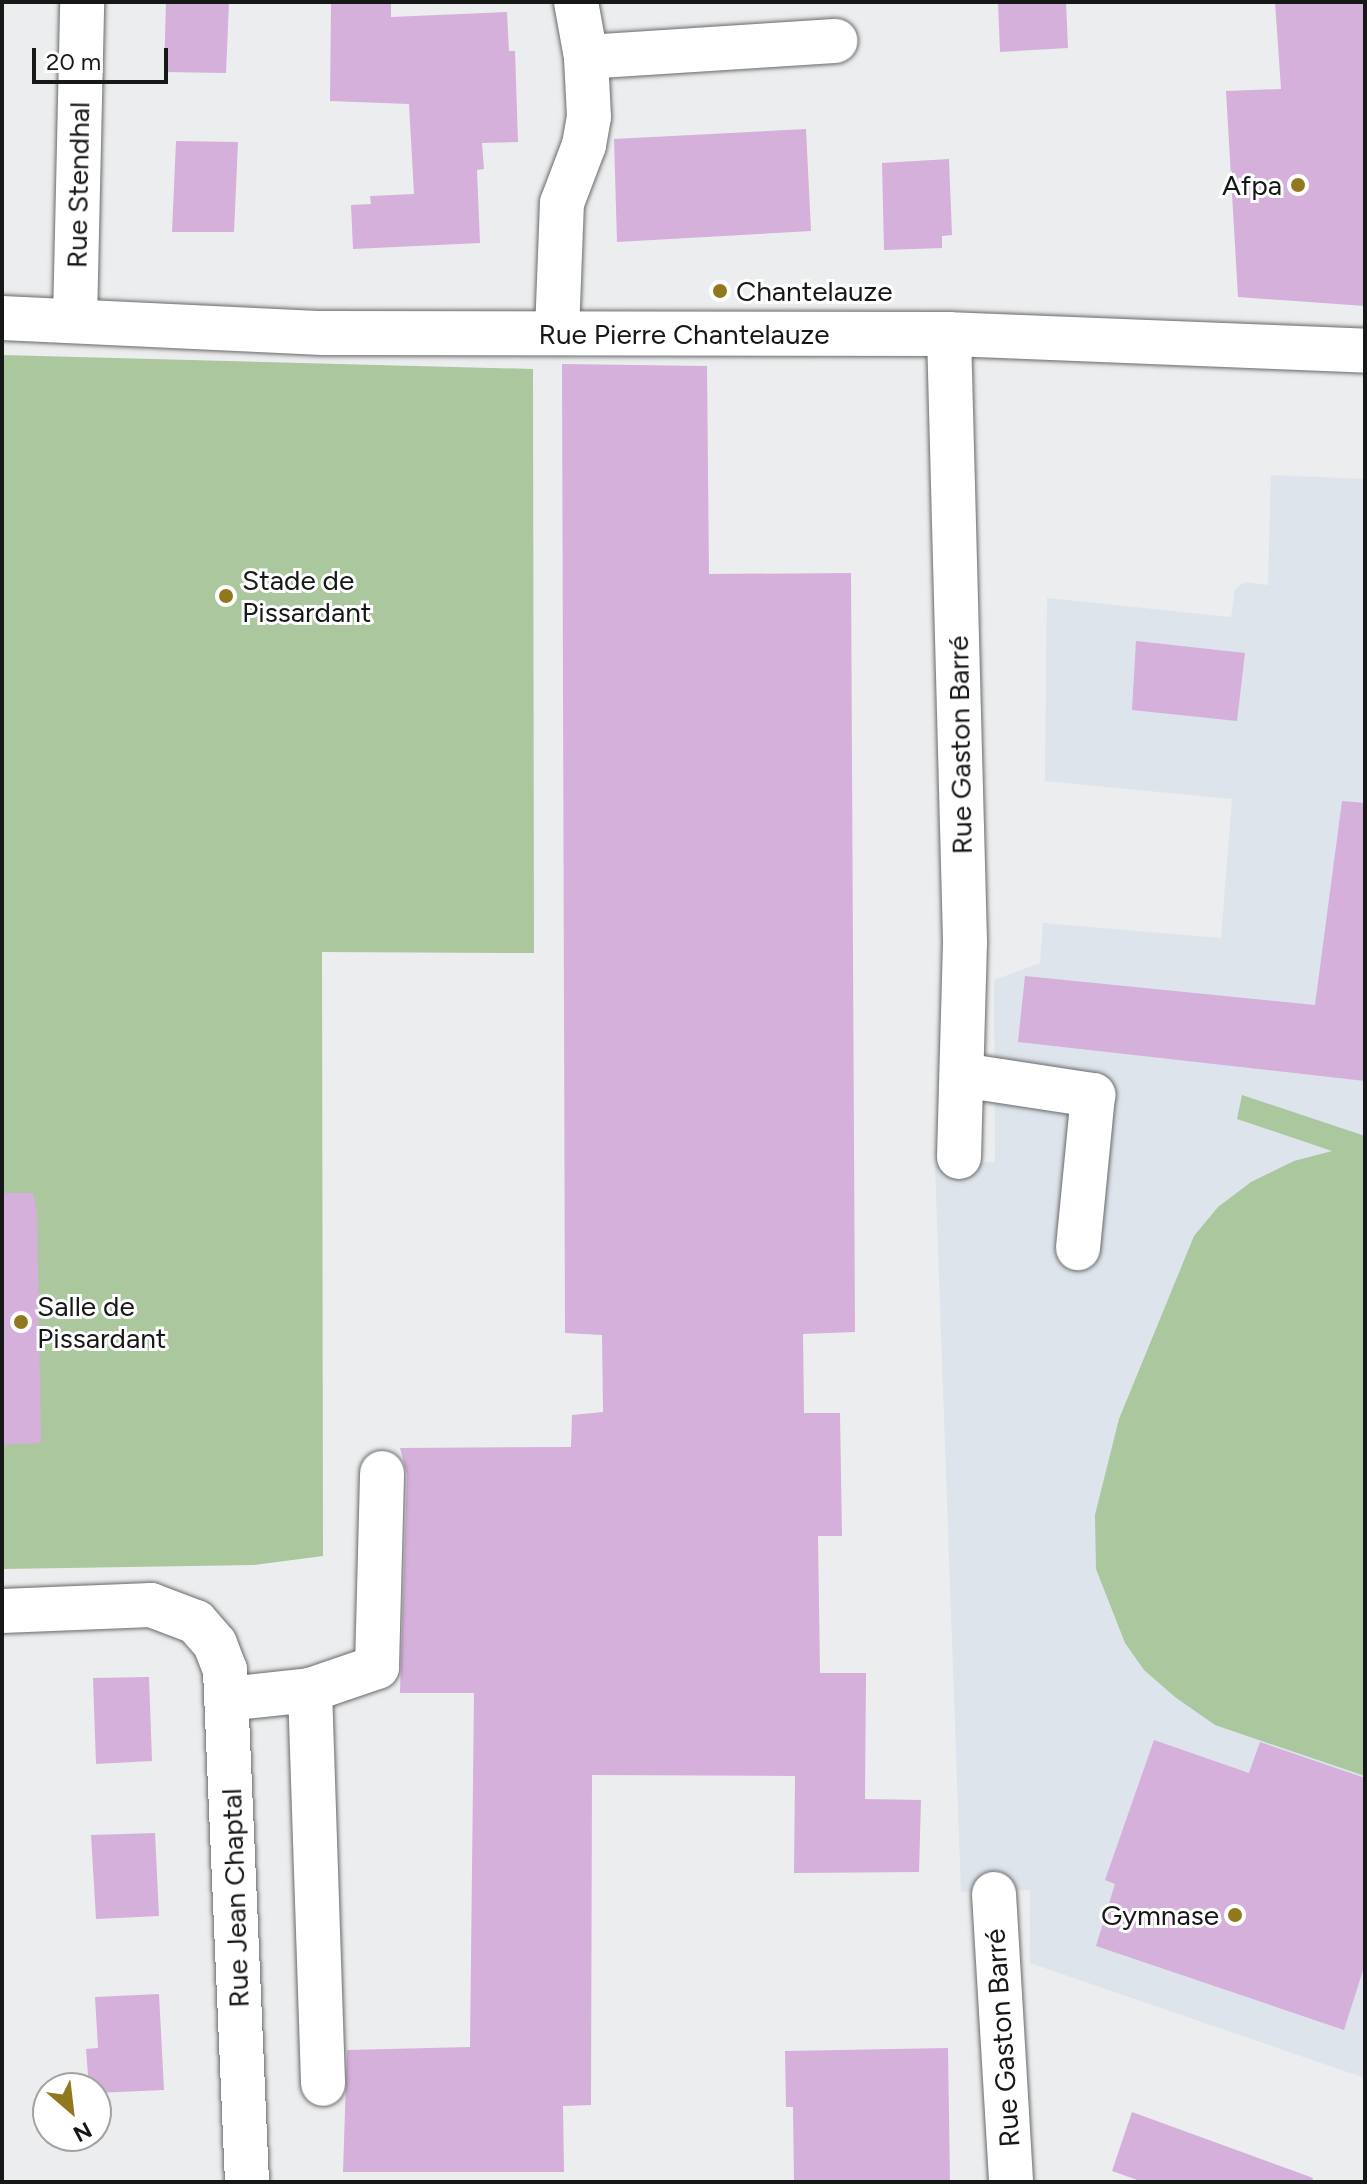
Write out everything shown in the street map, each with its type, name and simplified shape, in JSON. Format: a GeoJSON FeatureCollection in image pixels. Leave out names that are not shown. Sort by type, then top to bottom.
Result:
{"type":"FeatureCollection","features":[{"type":"Feature","properties":{"kind":"street","name":"Rue Stendhal"},"geometry":{"type":"LineString","coordinates":[[75,320],[82,2]]}},
{"type":"Feature","properties":{"kind":"street"},"geometry":{"type":"LineString","coordinates":[[557,332],[562,203],[584,145],[586,57],[576,2]]}},
{"type":"Feature","properties":{"kind":"street"},"geometry":{"type":"LineString","coordinates":[[586,57],[835,41]]}},
{"type":"Feature","properties":{"kind":"street","name":"Rue Pierre Chantelauze"},"geometry":{"type":"LineString","coordinates":[[2,318],[323,333],[949,334],[1365,351]]}},
{"type":"Feature","properties":{"kind":"street","name":"Rue Gaston Barré"},"geometry":{"type":"LineString","coordinates":[[949,334],[965,942],[959,1157]]}},
{"type":"Feature","properties":{"kind":"street"},"geometry":{"type":"LineString","coordinates":[[962,1075],[1093,1095],[1078,1248]]}},
{"type":"Feature","properties":{"kind":"street"},"geometry":{"type":"LineString","coordinates":[[227,1699],[310,1690],[377,1667],[382,1473]]}},
{"type":"Feature","properties":{"kind":"street","name":"Rue Jean Chaptal"},"geometry":{"type":"LineString","coordinates":[[2,1611],[151,1605],[196,1622],[215,1644],[225,1670],[227,1699],[247,2182]]}},
{"type":"Feature","properties":{"kind":"street"},"geometry":{"type":"LineString","coordinates":[[310,1690],[323,2084]]}},
{"type":"Feature","properties":{"kind":"street","name":"Rue Gaston Barré"},"geometry":{"type":"LineString","coordinates":[[994,1894],[1011,2182]]}},
{"type":"Feature","properties":{"kind":"shaded area"},"geometry":{"type":"Polygon","coordinates":[[[1271,475],[1365,479],[1365,2078],[1030,1963],[1030,1890],[961,1892],[935,1165],[995,1162],[994,980],[1040,963],[1043,923],[1221,938],[1232,799],[1045,781],[1047,598],[1231,617],[1235,589],[1245,582],[1268,585],[1271,475]]]}},
{"type":"Feature","properties":{"kind":"green space"},"geometry":{"type":"Polygon","coordinates":[[[2,355],[533,369],[534,953],[322,952],[323,1556],[254,1565],[2,1569],[2,355]]]}},
{"type":"Feature","properties":{"kind":"green space"},"geometry":{"type":"Polygon","coordinates":[[[1242,1095],[1365,1136],[1365,1776],[1215,1725],[1175,1697],[1144,1670],[1125,1643],[1096,1569],[1095,1515],[1119,1419],[1194,1236],[1218,1207],[1251,1182],[1294,1161],[1332,1151],[1237,1119],[1242,1095]]]}},
{"type":"Feature","properties":{"kind":"building"},"geometry":{"type":"Polygon","coordinates":[[[166,2],[229,2],[226,73],[164,72],[166,2]]]}},
{"type":"Feature","properties":{"kind":"building"},"geometry":{"type":"Polygon","coordinates":[[[331,2],[391,2],[391,17],[507,12],[509,51],[515,51],[518,142],[482,143],[484,169],[477,170],[480,243],[353,249],[351,205],[371,204],[370,196],[414,194],[409,104],[330,101],[331,2]]]}},
{"type":"Feature","properties":{"kind":"building"},"geometry":{"type":"Polygon","coordinates":[[[998,2],[1066,2],[1068,48],[1000,52],[998,2]]]}},
{"type":"Feature","properties":{"kind":"building"},"geometry":{"type":"Polygon","coordinates":[[[1275,2],[1365,2],[1365,306],[1238,297],[1226,91],[1281,89],[1275,2]]]}},
{"type":"Feature","properties":{"kind":"building"},"geometry":{"type":"Polygon","coordinates":[[[806,129],[811,231],[617,242],[614,139],[806,129]]]}},
{"type":"Feature","properties":{"kind":"building"},"geometry":{"type":"Polygon","coordinates":[[[176,141],[238,142],[234,232],[172,232],[176,141]]]}},
{"type":"Feature","properties":{"kind":"building"},"geometry":{"type":"Polygon","coordinates":[[[949,159],[952,235],[942,236],[942,248],[884,250],[882,163],[949,159]]]}},
{"type":"Feature","properties":{"kind":"building"},"geometry":{"type":"Polygon","coordinates":[[[562,364],[707,366],[709,574],[851,573],[855,1332],[803,1334],[804,1413],[840,1413],[842,1536],[818,1536],[820,1673],[866,1673],[865,1799],[921,1800],[919,1872],[794,1873],[795,1776],[592,1775],[591,2105],[563,2106],[564,2172],[343,2172],[347,2050],[470,2047],[474,1693],[400,1693],[407,1474],[400,1448],[571,1447],[572,1415],[603,1412],[602,1335],[565,1333],[562,364]]]}},
{"type":"Feature","properties":{"kind":"building"},"geometry":{"type":"Polygon","coordinates":[[[1136,641],[1245,653],[1237,721],[1132,710],[1136,641]]]}},
{"type":"Feature","properties":{"kind":"building"},"geometry":{"type":"Polygon","coordinates":[[[1342,801],[1365,803],[1365,1081],[1018,1042],[1025,976],[1315,1005],[1342,801]]]}},
{"type":"Feature","properties":{"kind":"building","name":"Salle de Pissardant"},"geometry":{"type":"Polygon","coordinates":[[[2,1193],[33,1193],[37,1211],[41,1443],[2,1445],[2,1193]]]}},
{"type":"Feature","properties":{"kind":"building"},"geometry":{"type":"Polygon","coordinates":[[[149,1677],[152,1761],[96,1764],[93,1678],[149,1677]]]}},
{"type":"Feature","properties":{"kind":"building","name":"Gymnase"},"geometry":{"type":"Polygon","coordinates":[[[1154,1740],[1249,1773],[1260,1742],[1365,1778],[1365,1964],[1344,2030],[1096,1946],[1115,1884],[1105,1880],[1154,1740]]]}},
{"type":"Feature","properties":{"kind":"building"},"geometry":{"type":"Polygon","coordinates":[[[155,1833],[159,1916],[96,1919],[91,1835],[155,1833]]]}},
{"type":"Feature","properties":{"kind":"building"},"geometry":{"type":"Polygon","coordinates":[[[159,1994],[164,2090],[112,2092],[112,2072],[88,2072],[86,2049],[98,2048],[95,1997],[159,1994]]]}},
{"type":"Feature","properties":{"kind":"building"},"geometry":{"type":"Polygon","coordinates":[[[948,2048],[950,2182],[794,2182],[793,2107],[786,2107],[785,2051],[948,2048]]]}},
{"type":"Feature","properties":{"kind":"building"},"geometry":{"type":"Polygon","coordinates":[[[1132,2112],[1313,2178],[1312,2182],[1143,2182],[1112,2171],[1132,2112]]]}},
{"type":"Feature","properties":{"kind":"place","name":"Afpa"},"geometry":{"type":"Point","coordinates":[1298,185]}},
{"type":"Feature","properties":{"kind":"place","name":"Chantelauze"},"geometry":{"type":"Point","coordinates":[720,291]}},
{"type":"Feature","properties":{"kind":"place","name":"Stade de Pissardant"},"geometry":{"type":"Point","coordinates":[226,596]}},
{"type":"Feature","properties":{"kind":"place","name":"Salle de Pissardant"},"geometry":{"type":"Point","coordinates":[21,1322]}},
{"type":"Feature","properties":{"kind":"place","name":"Gymnase"},"geometry":{"type":"Point","coordinates":[1235,1915]}}]}
